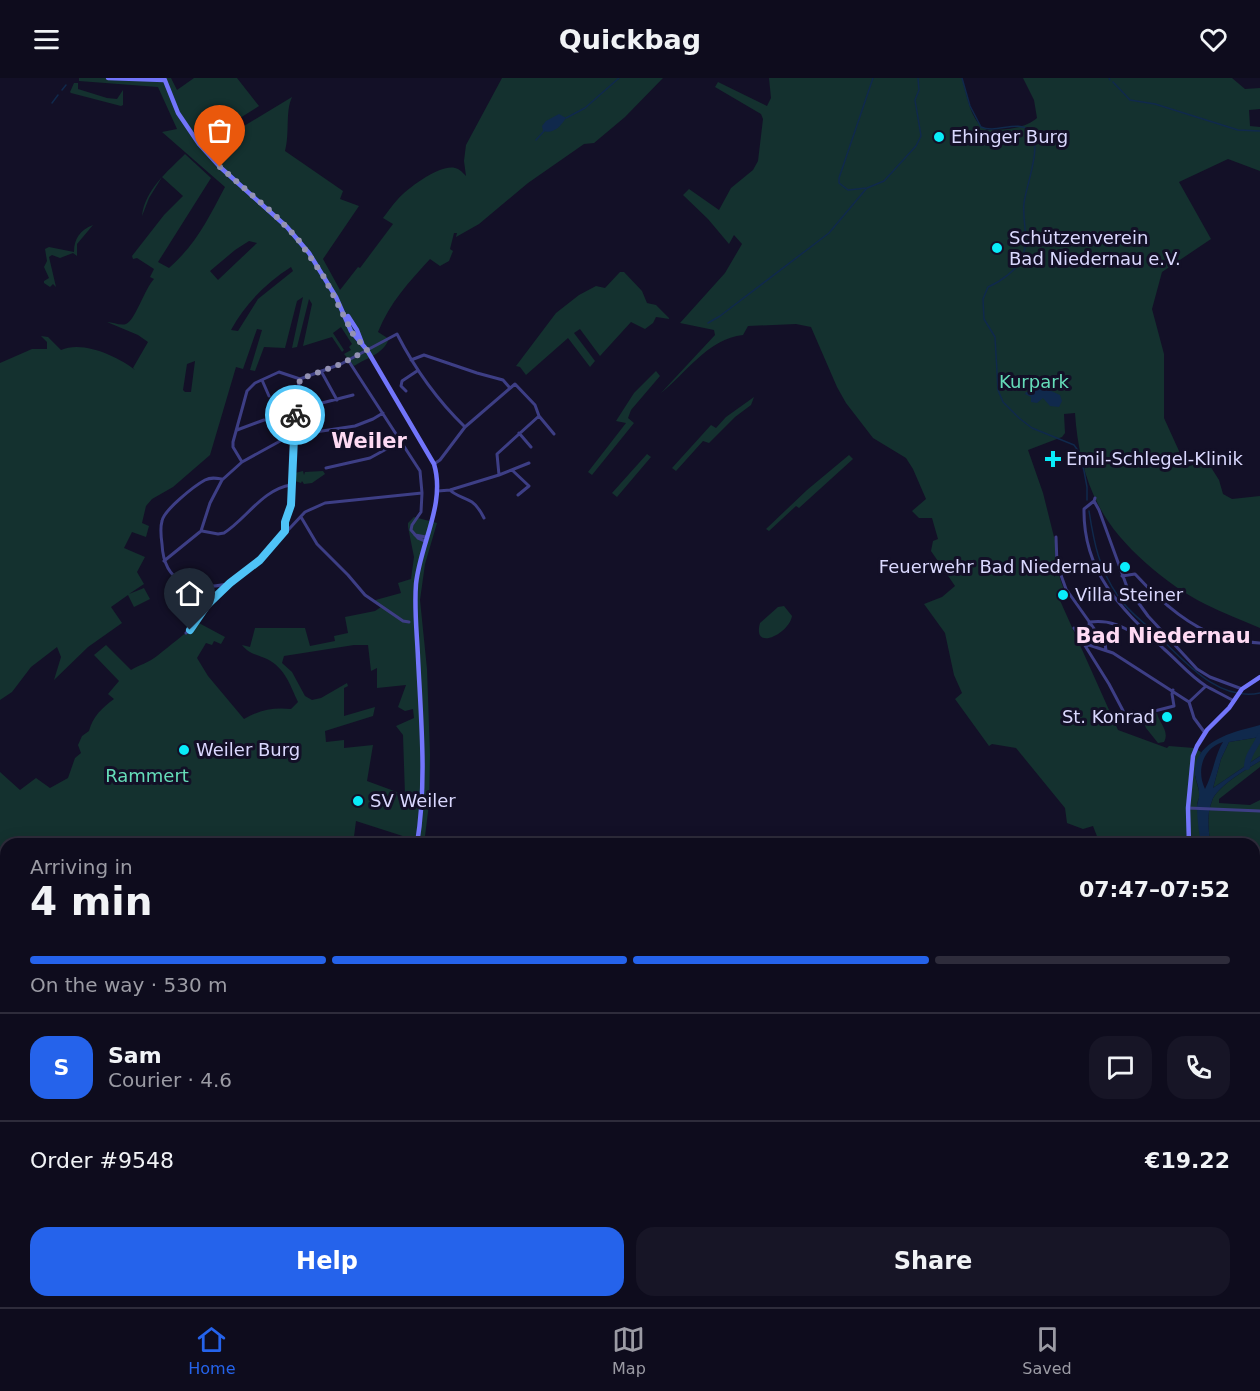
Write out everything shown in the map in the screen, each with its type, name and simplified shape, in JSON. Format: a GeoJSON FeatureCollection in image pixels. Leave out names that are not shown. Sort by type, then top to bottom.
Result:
{"type":"FeatureCollection","features":[{"type":"Feature","properties":{"kind":"main road"},"geometry":{"type":"LineString","coordinates":[[108,78],[164,79],[178,113],[194,139],[275,215],[297,238],[317,265],[434,464],[438,491],[419,564],[416,600],[422,766],[422,806],[418,838]]}},
{"type":"Feature","properties":{"kind":"main road"},"geometry":{"type":"LineString","coordinates":[[1189,838],[1193,756],[1205,733],[1235,700],[1241,690],[1260,677]]}},
{"type":"Feature","properties":{"kind":"street"},"geometry":{"type":"LineString","coordinates":[[242,462],[233,447],[247,391],[255,383],[279,372],[300,379],[348,360],[397,334],[417,371],[436,396],[465,427]]}},
{"type":"Feature","properties":{"kind":"street"},"geometry":{"type":"LineString","coordinates":[[411,360],[424,354],[477,374],[503,380],[510,388]]}},
{"type":"Feature","properties":{"kind":"street"},"geometry":{"type":"LineString","coordinates":[[348,360],[420,471],[421,512],[411,530],[415,535],[425,539]]}},
{"type":"Feature","properties":{"kind":"street"},"geometry":{"type":"LineString","coordinates":[[321,371],[337,400]]}},
{"type":"Feature","properties":{"kind":"street"},"geometry":{"type":"LineString","coordinates":[[406,392],[401,386],[402,381],[417,371]]}},
{"type":"Feature","properties":{"kind":"street"},"geometry":{"type":"LineString","coordinates":[[285,531],[285,522],[291,505],[293,437],[300,379]]}},
{"type":"Feature","properties":{"kind":"street"},"geometry":{"type":"LineString","coordinates":[[262,380],[269,396]]}},
{"type":"Feature","properties":{"kind":"street"},"geometry":{"type":"LineString","coordinates":[[434,464],[440,460],[465,427],[515,384],[535,405],[539,416],[554,434]]}},
{"type":"Feature","properties":{"kind":"street"},"geometry":{"type":"LineString","coordinates":[[318,404],[353,395]]}},
{"type":"Feature","properties":{"kind":"street"},"geometry":{"type":"LineString","coordinates":[[164,561],[201,531],[210,503],[222,480],[242,462],[282,440],[355,426],[383,413]]}},
{"type":"Feature","properties":{"kind":"street"},"geometry":{"type":"LineString","coordinates":[[498,475],[497,454],[539,416]]}},
{"type":"Feature","properties":{"kind":"street"},"geometry":{"type":"LineString","coordinates":[[237,430],[264,420]]}},
{"type":"Feature","properties":{"kind":"street"},"geometry":{"type":"LineString","coordinates":[[519,433],[531,447]]}},
{"type":"Feature","properties":{"kind":"street"},"geometry":{"type":"LineString","coordinates":[[326,468],[370,458],[401,441]]}},
{"type":"Feature","properties":{"kind":"street"},"geometry":{"type":"LineString","coordinates":[[438,491],[450,490],[529,463]]}},
{"type":"Feature","properties":{"kind":"street"},"geometry":{"type":"LineString","coordinates":[[512,470],[529,486],[518,495]]}},
{"type":"Feature","properties":{"kind":"street"},"geometry":{"type":"LineString","coordinates":[[222,480],[214,477],[206,479],[165,513],[162,520],[164,561],[172,576],[184,583],[210,588],[230,583]]}},
{"type":"Feature","properties":{"kind":"street"},"geometry":{"type":"LineString","coordinates":[[201,531],[224,533],[259,502],[281,488],[291,485]]}},
{"type":"Feature","properties":{"kind":"street"},"geometry":{"type":"LineString","coordinates":[[450,490],[477,506],[484,518]]}},
{"type":"Feature","properties":{"kind":"street"},"geometry":{"type":"LineString","coordinates":[[186,633],[197,622],[207,605],[230,583],[260,560],[300,516],[315,507],[325,503],[422,493]]}},
{"type":"Feature","properties":{"kind":"street"},"geometry":{"type":"LineString","coordinates":[[1235,700],[1206,686],[1150,635],[1111,595],[1097,570],[1087,542],[1083,511],[1094,500],[1131,595],[1197,669],[1241,690]]}},
{"type":"Feature","properties":{"kind":"street"},"geometry":{"type":"LineString","coordinates":[[300,516],[313,539],[364,595],[403,621],[409,622]]}},
{"type":"Feature","properties":{"kind":"street"},"geometry":{"type":"LineString","coordinates":[[1056,537],[1059,574],[1074,602],[1105,644],[1106,650]]}},
{"type":"Feature","properties":{"kind":"street"},"geometry":{"type":"LineString","coordinates":[[1122,576],[1135,574],[1166,604],[1194,624],[1218,636],[1260,644]]}},
{"type":"Feature","properties":{"kind":"street"},"geometry":{"type":"LineString","coordinates":[[1089,622],[1113,623],[1144,637],[1150,635]]}},
{"type":"Feature","properties":{"kind":"street"},"geometry":{"type":"LineString","coordinates":[[1089,622],[1089,638]]}},
{"type":"Feature","properties":{"kind":"street"},"geometry":{"type":"LineString","coordinates":[[1074,628],[1129,722]]}},
{"type":"Feature","properties":{"kind":"street"},"geometry":{"type":"LineString","coordinates":[[1086,646],[1113,653],[1173,690],[1189,702],[1194,718],[1205,733]]}},
{"type":"Feature","properties":{"kind":"street"},"geometry":{"type":"LineString","coordinates":[[1189,702],[1206,686]]}},
{"type":"Feature","properties":{"kind":"street"},"geometry":{"type":"LineString","coordinates":[[1139,715],[1174,706],[1173,690]]}},
{"type":"Feature","properties":{"kind":"street"},"geometry":{"type":"LineString","coordinates":[[1191,808],[1260,811]]}},
{"type":"Feature","properties":{"kind":"green space"},"geometry":{"type":"Polygon","coordinates":[[[79,78],[171,78],[177,90],[194,78],[237,78],[259,106],[205,140],[209,147],[292,97],[285,151],[343,191],[340,199],[359,206],[323,259],[340,290],[358,267],[360,268],[393,224],[383,218],[403,194],[416,183],[441,170],[455,168],[466,176],[464,161],[466,145],[502,78],[663,78],[625,117],[594,143],[584,144],[528,183],[479,224],[456,237],[457,233],[454,233],[450,249],[453,251],[449,261],[440,266],[430,259],[394,302],[378,332],[389,339],[383,349],[374,355],[354,366],[344,354],[351,350],[349,347],[352,344],[341,327],[333,333],[344,350],[342,352],[332,337],[303,346],[312,304],[309,299],[297,347],[292,348],[303,297],[297,301],[285,348],[264,347],[255,371],[250,370],[262,330],[257,329],[243,369],[236,367],[210,455],[173,487],[152,499],[146,506],[142,523],[149,526],[146,537],[132,532],[124,548],[145,557],[137,572],[144,584],[129,594],[144,588],[150,599],[134,607],[128,595],[111,607],[122,623],[88,647],[54,680],[61,657],[57,647],[31,667],[12,692],[0,700],[0,363],[32,349],[47,349],[47,342],[41,336],[48,337],[61,350],[80,347],[100,351],[135,370],[133,368],[148,342],[138,335],[107,322],[126,324],[129,322],[154,279],[150,277],[154,269],[137,258],[133,259],[132,256],[164,215],[183,196],[162,177],[185,154],[211,178],[158,262],[169,268],[195,240],[225,187],[162,132],[177,129],[158,87],[79,81],[79,78]],[[249,241],[210,271],[218,280],[257,243],[249,241]],[[291,267],[250,303],[231,330],[238,331],[258,299],[293,271],[291,267]],[[195,361],[187,364],[183,390],[191,392],[195,361]]]}},
{"type":"Feature","properties":{"kind":"green space","name":"Kurpark"},"geometry":{"type":"Polygon","coordinates":[[[769,78],[962,78],[973,114],[981,126],[987,130],[1020,127],[1037,118],[1034,100],[1023,78],[1232,78],[1245,89],[1260,88],[1260,109],[1249,110],[1250,126],[1260,127],[1260,171],[1228,159],[1179,182],[1211,239],[1162,272],[1152,309],[1164,354],[1164,418],[1179,451],[1179,460],[1183,468],[1207,461],[1219,480],[1223,494],[1232,499],[1260,496],[1260,628],[1190,596],[1160,575],[1118,535],[1099,506],[1085,473],[1077,437],[1075,413],[1064,414],[1065,433],[1062,437],[1028,450],[1043,493],[1056,545],[1054,577],[1058,572],[1064,590],[1058,596],[1118,730],[1167,748],[1169,746],[1194,748],[1201,752],[1195,776],[1200,795],[1197,804],[1200,838],[1098,838],[1093,826],[1083,829],[1067,823],[1065,808],[1016,748],[992,744],[989,746],[955,699],[962,693],[954,675],[945,633],[924,604],[942,597],[955,586],[931,551],[933,541],[938,539],[932,518],[919,518],[912,511],[926,499],[906,458],[873,438],[846,403],[811,327],[796,324],[748,326],[743,335],[730,338],[709,350],[661,393],[715,335],[714,330],[680,323],[725,273],[742,244],[734,235],[729,244],[708,219],[683,195],[689,189],[719,210],[731,188],[753,170],[758,161],[763,119],[761,114],[715,87],[718,82],[767,106],[771,98],[769,78]]]}},
{"type":"Feature","properties":{"kind":"green space"},"geometry":{"type":"Polygon","coordinates":[[[74,83],[78,83],[78,89],[107,98],[117,99],[123,90],[123,105],[71,93],[74,83]]]}},
{"type":"Feature","properties":{"kind":"green space"},"geometry":{"type":"Polygon","coordinates":[[[161,178],[149,198],[142,216],[147,198],[161,178]]]}},
{"type":"Feature","properties":{"kind":"green space"},"geometry":{"type":"Polygon","coordinates":[[[93,225],[77,244],[77,256],[73,253],[60,258],[52,255],[49,257],[56,287],[53,284],[50,287],[44,283],[49,278],[44,267],[47,261],[45,249],[49,247],[74,252],[79,236],[93,225]]]}},
{"type":"Feature","properties":{"kind":"green space"},"geometry":{"type":"Polygon","coordinates":[[[620,272],[624,272],[642,291],[647,303],[656,305],[670,319],[656,317],[653,323],[645,329],[631,322],[600,356],[580,329],[574,333],[595,361],[590,367],[568,338],[526,375],[520,367],[516,366],[556,313],[579,295],[596,286],[605,288],[620,272]]]}},
{"type":"Feature","properties":{"kind":"green space"},"geometry":{"type":"Polygon","coordinates":[[[656,371],[660,376],[631,410],[628,418],[634,423],[592,475],[588,472],[626,423],[616,421],[634,393],[656,371]]]}},
{"type":"Feature","properties":{"kind":"green space"},"geometry":{"type":"Polygon","coordinates":[[[754,397],[751,405],[735,417],[709,443],[703,441],[676,471],[672,468],[711,425],[716,428],[726,417],[754,397]]]}},
{"type":"Feature","properties":{"kind":"green space"},"geometry":{"type":"Polygon","coordinates":[[[647,454],[651,457],[617,497],[612,493],[647,454]]]}},
{"type":"Feature","properties":{"kind":"green space"},"geometry":{"type":"Polygon","coordinates":[[[849,455],[853,459],[799,508],[796,506],[769,531],[766,529],[807,490],[849,455]]]}},
{"type":"Feature","properties":{"kind":"green space"},"geometry":{"type":"Polygon","coordinates":[[[303,471],[304,475],[305,472],[323,471],[325,474],[312,483],[304,484],[302,481],[301,483],[295,481],[295,473],[303,471]]]}},
{"type":"Feature","properties":{"kind":"green space","name":"Rammert"},"geometry":{"type":"Polygon","coordinates":[[[414,517],[437,523],[425,564],[420,600],[427,669],[430,755],[429,804],[425,838],[409,838],[356,821],[354,838],[0,838],[0,772],[20,790],[36,778],[50,788],[68,778],[75,758],[81,753],[78,745],[82,736],[89,731],[98,713],[114,699],[108,694],[119,681],[94,655],[106,645],[131,670],[154,658],[197,622],[225,637],[221,644],[214,641],[212,645],[206,643],[197,658],[208,676],[244,719],[267,710],[291,709],[298,702],[283,672],[267,659],[250,652],[242,645],[250,647],[255,628],[305,628],[310,646],[335,641],[334,636],[348,633],[345,617],[375,611],[381,607],[372,601],[401,593],[398,583],[411,579],[414,557],[408,523],[414,517]],[[354,645],[284,656],[282,663],[292,672],[305,696],[312,700],[321,698],[347,683],[348,686],[344,688],[344,716],[375,707],[373,716],[325,731],[326,742],[344,740],[344,748],[373,745],[367,781],[405,795],[403,735],[396,726],[414,718],[413,709],[405,711],[398,707],[406,685],[377,688],[377,668],[371,671],[368,645],[354,645]]]}},
{"type":"Feature","properties":{"kind":"green space"},"geometry":{"type":"Polygon","coordinates":[[[784,606],[792,616],[785,629],[772,637],[761,637],[760,623],[778,607],[784,606]]]}},
{"type":"Feature","properties":{"kind":"green space"},"geometry":{"type":"Polygon","coordinates":[[[1157,713],[1166,734],[1164,742],[1158,743],[1146,728],[1141,716],[1157,713]]]}},
{"type":"Feature","properties":{"kind":"green space"},"geometry":{"type":"Polygon","coordinates":[[[1260,737],[1260,756],[1213,788],[1221,759],[1229,742],[1260,737]]]}},
{"type":"Feature","properties":{"kind":"green space"},"geometry":{"type":"Polygon","coordinates":[[[1260,761],[1260,767],[1219,799],[1219,803],[1250,805],[1260,800],[1260,838],[1209,838],[1210,806],[1219,790],[1260,761]]]}},
{"type":"Feature","properties":{"kind":"water"},"geometry":{"type":"Polygon","coordinates":[[[559,114],[566,118],[559,127],[550,132],[543,131],[542,126],[546,121],[559,114]]]}},
{"type":"Feature","properties":{"kind":"water"},"geometry":{"type":"Polygon","coordinates":[[[1044,384],[1049,390],[1060,395],[1062,401],[1059,407],[1050,406],[1043,398],[1037,403],[1031,402],[1031,397],[1025,394],[1033,392],[1044,384]]]}},
{"type":"Feature","properties":{"kind":"water"},"geometry":{"type":"Polygon","coordinates":[[[1260,725],[1260,737],[1229,742],[1221,759],[1213,788],[1260,756],[1260,761],[1219,790],[1210,806],[1208,817],[1210,838],[1200,838],[1197,816],[1199,788],[1195,775],[1196,763],[1208,746],[1227,735],[1260,725]],[[1223,742],[1210,749],[1203,761],[1201,774],[1205,789],[1210,777],[1223,742]]]}},
{"type":"Feature","properties":{"kind":"waterway"},"geometry":{"type":"LineString","coordinates":[[566,118],[585,108],[619,78]]}},
{"type":"Feature","properties":{"kind":"waterway"},"geometry":{"type":"LineString","coordinates":[[873,78],[839,178],[839,183],[848,190],[867,188],[884,181],[916,146],[921,136],[915,100],[919,90],[918,78]]}},
{"type":"Feature","properties":{"kind":"waterway"},"geometry":{"type":"LineString","coordinates":[[962,78],[970,106],[981,127],[993,129],[1019,126],[1030,131],[1035,145],[1033,166],[1024,203],[1026,238],[1024,251],[1020,262],[1003,279],[988,287],[983,299],[984,319],[995,337],[998,390],[1003,402],[1032,428],[1074,445],[1079,452],[1084,471],[1087,500]]}},
{"type":"Feature","properties":{"kind":"waterway"},"geometry":{"type":"LineString","coordinates":[[1113,82],[1130,100],[1155,104],[1238,130],[1260,131]]}},
{"type":"Feature","properties":{"kind":"waterway"},"geometry":{"type":"LineString","coordinates":[[62,90],[66,85]]}},
{"type":"Feature","properties":{"kind":"waterway"},"geometry":{"type":"LineString","coordinates":[[52,103],[58,95]]}},
{"type":"Feature","properties":{"kind":"waterway"},"geometry":{"type":"LineString","coordinates":[[536,140],[544,131]]}},
{"type":"Feature","properties":{"kind":"waterway"},"geometry":{"type":"LineString","coordinates":[[708,323],[829,233],[866,189]]}},
{"type":"Feature","properties":{"kind":"waterway"},"geometry":{"type":"LineString","coordinates":[[1089,511],[1095,545],[1102,566],[1126,607],[1202,677],[1230,691],[1244,694],[1260,693]]}},
{"type":"Feature","properties":{"kind":"waterway"},"geometry":{"type":"LineString","coordinates":[[1247,767],[1250,754],[1260,736]]}},
{"type":"Feature","properties":{"kind":"way so far"},"geometry":{"type":"LineString","coordinates":[[220,167],[275,215],[297,238],[336,297],[353,334],[367,350],[341,364],[300,379],[295,415]]}},
{"type":"Feature","properties":{"kind":"place","name":"Ehinger Burg"},"geometry":{"type":"Point","coordinates":[939,137]}},
{"type":"Feature","properties":{"kind":"place","name":"Schützenverein Bad Niedernau e.V."},"geometry":{"type":"Point","coordinates":[997,248]}},
{"type":"Feature","properties":{"kind":"place","name":"Emil-Schlegel-Klinik"},"geometry":{"type":"Point","coordinates":[1053,459]}},
{"type":"Feature","properties":{"kind":"place","name":"Feuerwehr Bad Niedernau"},"geometry":{"type":"Point","coordinates":[1125,567]}},
{"type":"Feature","properties":{"kind":"place","name":"Villa Steiner"},"geometry":{"type":"Point","coordinates":[1063,595]}},
{"type":"Feature","properties":{"kind":"place","name":"St. Konrad"},"geometry":{"type":"Point","coordinates":[1167,717]}},
{"type":"Feature","properties":{"kind":"place","name":"Weiler Burg"},"geometry":{"type":"Point","coordinates":[184,750]}},
{"type":"Feature","properties":{"kind":"place","name":"SV Weiler"},"geometry":{"type":"Point","coordinates":[358,801]}},
{"type":"Feature","properties":{"kind":"district","name":"Weiler"},"geometry":{"type":"Point","coordinates":[369,441]}},
{"type":"Feature","properties":{"kind":"district","name":"Bad Niedernau"},"geometry":{"type":"Point","coordinates":[1163,636]}},
{"type":"Feature","properties":{"kind":"route"},"geometry":{"type":"LineString","coordinates":[[190,630],[207,605],[230,583],[260,560],[285,531],[285,522],[291,505],[295,415]]}}]}
